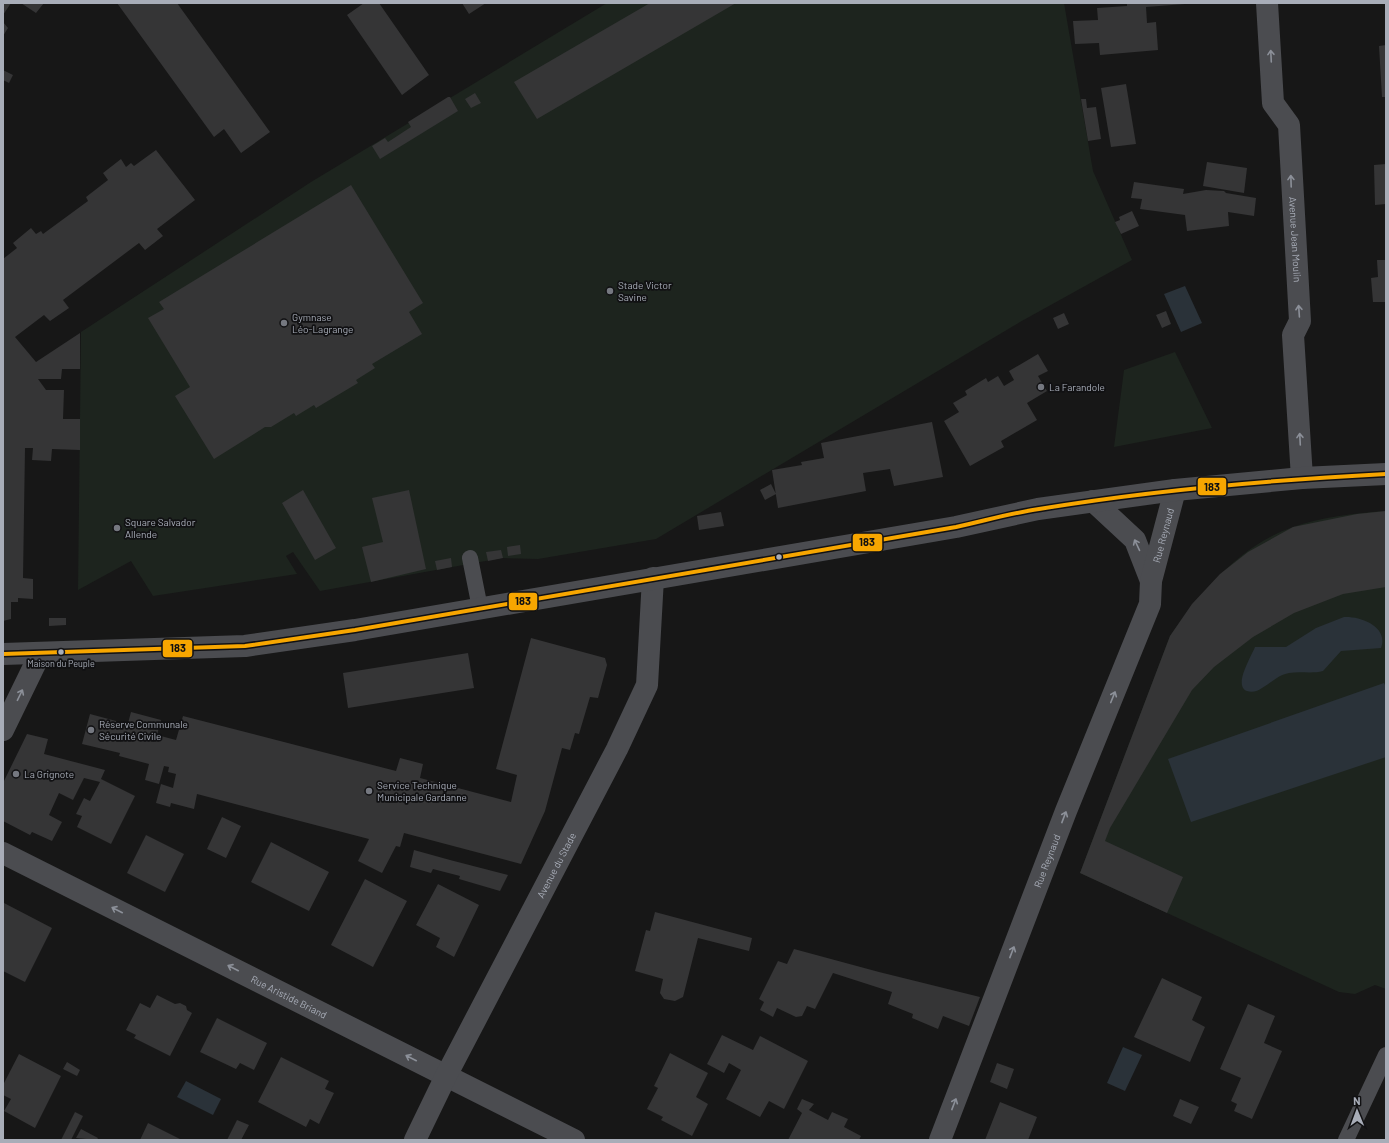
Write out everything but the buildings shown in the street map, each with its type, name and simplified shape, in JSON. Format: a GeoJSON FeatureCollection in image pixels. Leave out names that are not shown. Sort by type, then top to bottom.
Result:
{"type":"FeatureCollection","features":[{"type":"Feature","properties":{"kind":"street","name":"Avenue Jean Moulin"},"geometry":{"type":"LineString","coordinates":[[1268,3],[1273,103],[1288,125],[1300,321],[1293,335],[1302,478]]}},
{"type":"Feature","properties":{"kind":"street"},"geometry":{"type":"LineString","coordinates":[[3,654],[40,654],[245,646],[355,630],[956,527],[1038,509],[1175,490],[1302,478],[1386,474]]}},
{"type":"Feature","properties":{"kind":"street","name":"Rue Reynaud"},"geometry":{"type":"LineString","coordinates":[[940,1140],[1066,811],[1150,604],[1151,581],[1175,490]]}},
{"type":"Feature","properties":{"kind":"street","name":"Rue Reynaud"},"geometry":{"type":"LineString","coordinates":[[1093,501],[1135,540],[1151,581]]}},
{"type":"Feature","properties":{"kind":"street","name":"Avenue du Stade"},"geometry":{"type":"LineString","coordinates":[[415,1140],[446,1076],[617,749],[647,685],[652,578]]}},
{"type":"Feature","properties":{"kind":"street"},"geometry":{"type":"LineString","coordinates":[[3,730],[40,654]]}},
{"type":"Feature","properties":{"kind":"street","name":"Rue Aristide Briand"},"geometry":{"type":"LineString","coordinates":[[3,853],[574,1140]]}},
{"type":"Feature","properties":{"kind":"lane"},"geometry":{"type":"LineString","coordinates":[[470,558],[480,608]]}},
{"type":"Feature","properties":{"kind":"lane"},"geometry":{"type":"LineString","coordinates":[[1346,1140],[1386,1055]]}},
{"type":"Feature","properties":{"kind":"shaded area","name":"Stade Victor Savine"},"geometry":{"type":"Polygon","coordinates":[[[607,3],[1064,3],[1093,171],[1132,260],[1020,322],[656,539],[538,559],[502,558],[320,591],[293,552],[286,556],[297,574],[153,596],[131,561],[78,590],[81,332],[311,182],[607,3]]]}},
{"type":"Feature","properties":{"kind":"shaded area"},"geometry":{"type":"Polygon","coordinates":[[[1185,286],[1202,323],[1181,332],[1164,294],[1185,286]]]}},
{"type":"Feature","properties":{"kind":"shaded area"},"geometry":{"type":"Polygon","coordinates":[[[1175,352],[1212,428],[1114,447],[1124,370],[1175,352]]]}},
{"type":"Feature","properties":{"kind":"shaded area"},"geometry":{"type":"Polygon","coordinates":[[[1386,511],[1386,989],[1375,985],[1355,994],[1339,992],[1080,873],[1170,636],[1195,603],[1223,572],[1239,558],[1256,545],[1274,535],[1293,527],[1327,518],[1386,511]]]}},
{"type":"Feature","properties":{"kind":"shaded area"},"geometry":{"type":"Polygon","coordinates":[[[1344,617],[1358,618],[1372,624],[1381,634],[1381,648],[1341,651],[1323,671],[1293,672],[1285,674],[1255,691],[1249,692],[1243,688],[1242,678],[1244,671],[1255,647],[1286,647],[1316,628],[1344,617]]]}},
{"type":"Feature","properties":{"kind":"shaded area"},"geometry":{"type":"Polygon","coordinates":[[[1384,683],[1386,687],[1386,757],[1191,822],[1168,759],[1384,683]]]}},
{"type":"Feature","properties":{"kind":"shaded area"},"geometry":{"type":"Polygon","coordinates":[[[1123,1047],[1142,1055],[1125,1091],[1107,1083],[1123,1047]]]}},
{"type":"Feature","properties":{"kind":"shaded area"},"geometry":{"type":"Polygon","coordinates":[[[186,1081],[221,1099],[213,1115],[177,1097],[186,1081]]]}},
{"type":"Feature","properties":{"kind":"transit line","name":"183"},"geometry":{"type":"LineString","coordinates":[[3,654],[245,646],[355,630],[956,527],[1018,513],[1082,502],[1212,487],[1299,479],[1386,474]]}},
{"type":"Feature","properties":{"kind":"place","name":"Stade Victor Savine"},"geometry":{"type":"Point","coordinates":[610,291]}},
{"type":"Feature","properties":{"kind":"place","name":"Gymnase Léo-Lagrange"},"geometry":{"type":"Point","coordinates":[284,323]}},
{"type":"Feature","properties":{"kind":"place","name":"La Farandole"},"geometry":{"type":"Point","coordinates":[1041,387]}},
{"type":"Feature","properties":{"kind":"place","name":"Square Salvador Allende"},"geometry":{"type":"Point","coordinates":[117,528]}},
{"type":"Feature","properties":{"kind":"place","name":"Maison du Peuple"},"geometry":{"type":"Point","coordinates":[61,652]}},
{"type":"Feature","properties":{"kind":"place","name":"Réserve Communale Sécurité Civile"},"geometry":{"type":"Point","coordinates":[91,730]}},
{"type":"Feature","properties":{"kind":"place","name":"La Grignote"},"geometry":{"type":"Point","coordinates":[16,774]}},
{"type":"Feature","properties":{"kind":"place","name":"Service Technique Municipale Gardanne"},"geometry":{"type":"Point","coordinates":[369,791]}}]}
